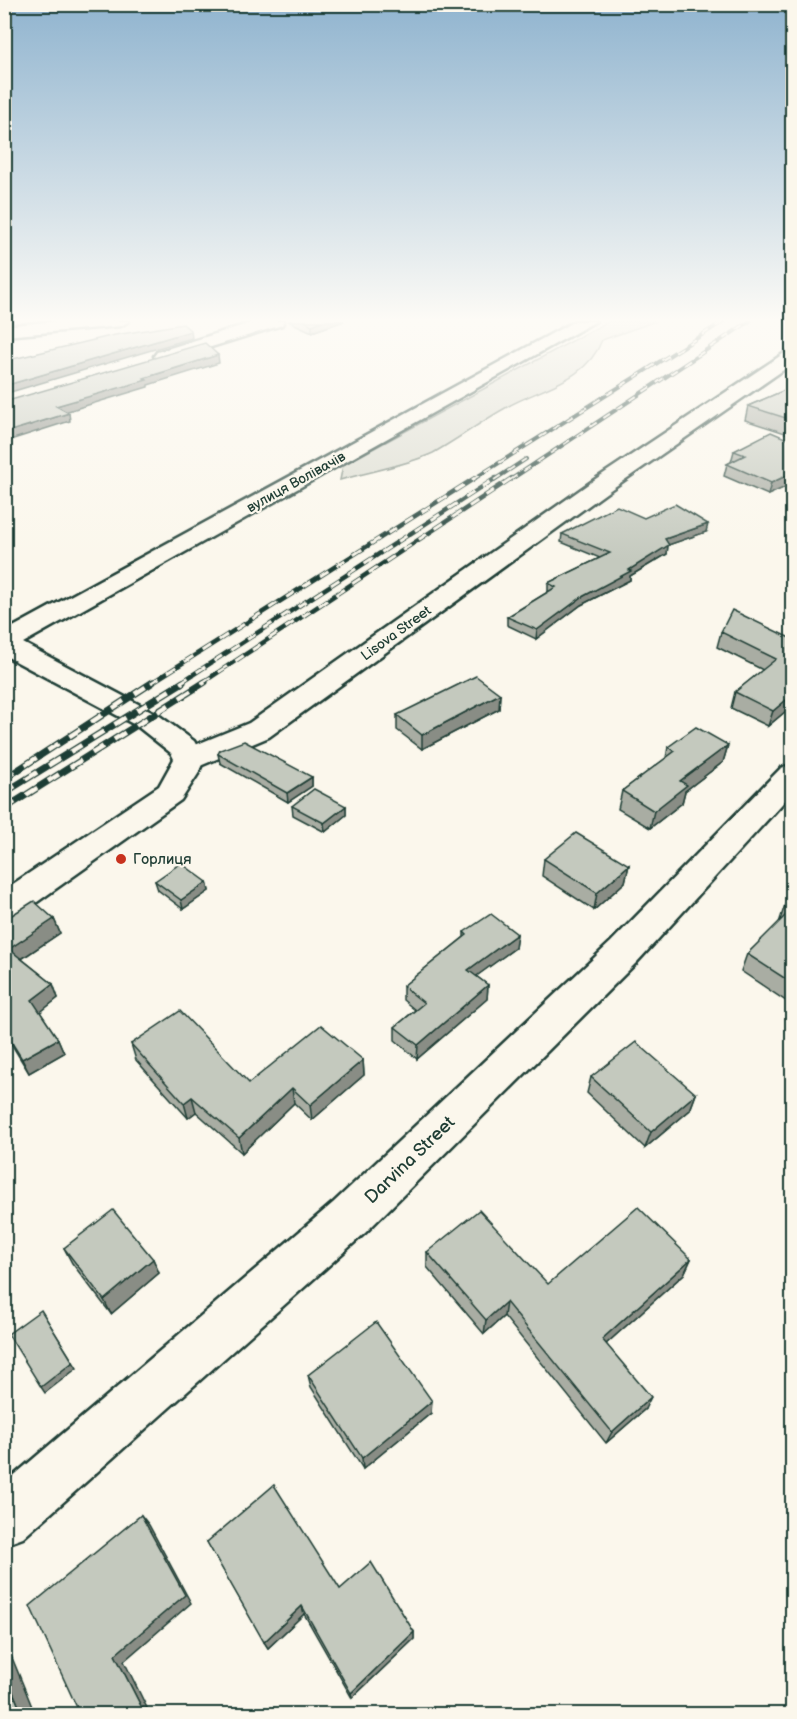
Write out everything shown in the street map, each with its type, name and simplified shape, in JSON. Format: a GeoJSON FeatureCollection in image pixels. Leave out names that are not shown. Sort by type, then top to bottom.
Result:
{"type":"FeatureCollection","features":[{"type":"Feature","properties":{"kind":"street","name":"вулиця Волівачів"},"geometry":{"type":"LineString","coordinates":[[4,643],[443,401]]}},
{"type":"Feature","properties":{"kind":"street","name":"Lisova Street"},"geometry":{"type":"LineString","coordinates":[[189,759],[259,730],[602,485],[725,401]]}},
{"type":"Feature","properties":{"kind":"street"},"geometry":{"type":"LineString","coordinates":[[4,643],[147,720],[184,747],[189,759],[183,774],[170,793],[4,908]]}},
{"type":"Feature","properties":{"kind":"street","name":"Darvina Street"},"geometry":{"type":"LineString","coordinates":[[4,1519],[349,1218],[624,952],[792,776]]}},
{"type":"Feature","properties":{"kind":"shaded area"},"geometry":{"type":"Polygon","coordinates":[[[461,401],[518,401],[423,457],[340,480],[343,465],[461,401]]]}},
{"type":"Feature","properties":{"kind":"building"},"geometry":{"type":"Polygon","coordinates":[[[73,401],[56,406],[69,413],[4,433],[4,402],[73,401]]]}},
{"type":"Feature","properties":{"kind":"building"},"geometry":{"type":"Polygon","coordinates":[[[759,401],[792,401],[792,420],[748,406],[759,401]]]}},
{"type":"Feature","properties":{"kind":"building"},"geometry":{"type":"Polygon","coordinates":[[[771,432],[792,441],[792,473],[771,483],[727,464],[745,455],[734,451],[771,432]]]}},
{"type":"Feature","properties":{"kind":"building"},"geometry":{"type":"Polygon","coordinates":[[[675,504],[708,524],[665,539],[669,545],[629,570],[631,571],[582,597],[537,630],[507,617],[556,587],[548,583],[610,553],[562,534],[617,506],[644,518],[675,504]]]}},
{"type":"Feature","properties":{"kind":"building"},"geometry":{"type":"Polygon","coordinates":[[[732,610],[792,639],[792,695],[773,711],[735,692],[776,659],[721,632],[732,610]]]}},
{"type":"Feature","properties":{"kind":"building"},"geometry":{"type":"Polygon","coordinates":[[[476,676],[500,694],[422,735],[397,715],[476,676]]]}},
{"type":"Feature","properties":{"kind":"building"},"geometry":{"type":"Polygon","coordinates":[[[696,727],[728,745],[680,781],[687,785],[654,811],[622,791],[675,751],[668,747],[696,727]]]}},
{"type":"Feature","properties":{"kind":"building"},"geometry":{"type":"Polygon","coordinates":[[[244,741],[312,777],[287,793],[218,754],[220,750],[244,741]]]}},
{"type":"Feature","properties":{"kind":"building"},"geometry":{"type":"Polygon","coordinates":[[[314,789],[346,806],[324,823],[292,806],[314,789]]]}},
{"type":"Feature","properties":{"kind":"building"},"geometry":{"type":"Polygon","coordinates":[[[576,833],[629,865],[597,893],[544,859],[576,833]]]}},
{"type":"Feature","properties":{"kind":"building"},"geometry":{"type":"Polygon","coordinates":[[[181,863],[207,882],[181,900],[155,881],[181,863]]]}},
{"type":"Feature","properties":{"kind":"building"},"geometry":{"type":"Polygon","coordinates":[[[792,898],[792,909],[785,905],[792,898]]]}},
{"type":"Feature","properties":{"kind":"building"},"geometry":{"type":"Polygon","coordinates":[[[34,901],[54,919],[9,949],[53,984],[32,1000],[58,1039],[22,1059],[4,1030],[4,920],[34,901]]]}},
{"type":"Feature","properties":{"kind":"building"},"geometry":{"type":"Polygon","coordinates":[[[792,909],[792,983],[747,954],[792,909]]]}},
{"type":"Feature","properties":{"kind":"building"},"geometry":{"type":"Polygon","coordinates":[[[491,914],[517,934],[468,970],[488,985],[418,1045],[395,1027],[424,1003],[403,986],[467,935],[464,932],[491,914]]]}},
{"type":"Feature","properties":{"kind":"building"},"geometry":{"type":"Polygon","coordinates":[[[180,1011],[249,1083],[321,1025],[363,1060],[310,1105],[292,1088],[239,1138],[192,1097],[184,1103],[131,1044],[180,1011]]]}},
{"type":"Feature","properties":{"kind":"building"},"geometry":{"type":"Polygon","coordinates":[[[636,1042],[696,1094],[651,1132],[591,1077],[636,1042]]]}},
{"type":"Feature","properties":{"kind":"building"},"geometry":{"type":"Polygon","coordinates":[[[638,1207],[691,1259],[602,1339],[651,1397],[612,1432],[506,1302],[486,1320],[427,1252],[479,1210],[548,1284],[638,1207]]]}},
{"type":"Feature","properties":{"kind":"building"},"geometry":{"type":"Polygon","coordinates":[[[113,1210],[153,1259],[104,1300],[64,1248],[113,1210]]]}},
{"type":"Feature","properties":{"kind":"building"},"geometry":{"type":"Polygon","coordinates":[[[41,1310],[73,1362],[41,1387],[8,1334],[41,1310]]]}},
{"type":"Feature","properties":{"kind":"building"},"geometry":{"type":"Polygon","coordinates":[[[376,1322],[432,1401],[362,1458],[308,1375],[376,1322]]]}},
{"type":"Feature","properties":{"kind":"building"},"geometry":{"type":"Polygon","coordinates":[[[274,1485],[340,1589],[371,1562],[414,1632],[351,1693],[302,1606],[264,1642],[207,1542],[274,1485]]]}},
{"type":"Feature","properties":{"kind":"building"},"geometry":{"type":"Polygon","coordinates":[[[141,1515],[185,1595],[115,1655],[145,1714],[80,1714],[30,1606],[141,1515]]]}},
{"type":"Feature","properties":{"kind":"building"},"geometry":{"type":"Polygon","coordinates":[[[4,1670],[22,1714],[4,1714],[4,1670]]]}},
{"type":"Feature","properties":{"kind":"railway"},"geometry":{"type":"LineString","coordinates":[[472,480],[597,401]]}},
{"type":"Feature","properties":{"kind":"railway"},"geometry":{"type":"LineString","coordinates":[[510,480],[629,401]]}},
{"type":"Feature","properties":{"kind":"railway"},"geometry":{"type":"LineString","coordinates":[[494,480],[526,459]]}},
{"type":"Feature","properties":{"kind":"railway"},"geometry":{"type":"LineString","coordinates":[[151,683],[475,478]]}},
{"type":"Feature","properties":{"kind":"railway"},"geometry":{"type":"LineString","coordinates":[[180,683],[496,478]]}},
{"type":"Feature","properties":{"kind":"railway"},"geometry":{"type":"LineString","coordinates":[[202,683],[512,478]]}},
{"type":"Feature","properties":{"kind":"railway"},"geometry":{"type":"LineString","coordinates":[[4,779],[153,682]]}},
{"type":"Feature","properties":{"kind":"railway"},"geometry":{"type":"LineString","coordinates":[[4,793],[183,682]]}},
{"type":"Feature","properties":{"kind":"railway"},"geometry":{"type":"LineString","coordinates":[[4,809],[205,682]]}},
{"type":"Feature","properties":{"kind":"place","name":"Горлиця"},"geometry":{"type":"Point","coordinates":[121,859]}}]}
